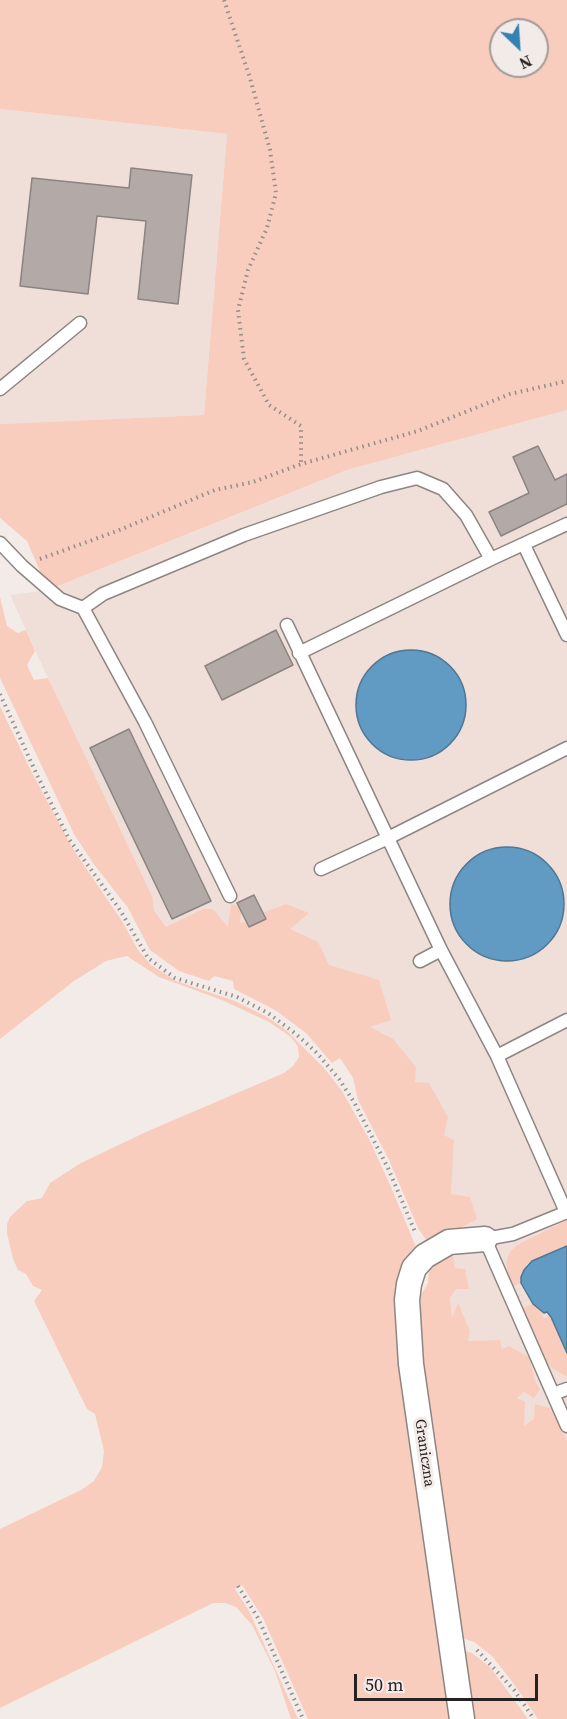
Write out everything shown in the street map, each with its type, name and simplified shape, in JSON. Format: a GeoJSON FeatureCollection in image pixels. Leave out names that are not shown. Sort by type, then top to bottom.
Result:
{"type":"FeatureCollection","features":[{"type":"Feature","properties":{"kind":"street"},"geometry":{"type":"LineString","coordinates":[[425,1256],[449,1242],[485,1239]]}},
{"type":"Feature","properties":{"kind":"street","name":"Graniczna"},"geometry":{"type":"LineString","coordinates":[[425,1256],[414,1268],[409,1284],[407,1318],[411,1364],[462,1719]]}},
{"type":"Feature","properties":{"kind":"lane"},"geometry":{"type":"LineString","coordinates":[[0,389],[80,323]]}},
{"type":"Feature","properties":{"kind":"lane"},"geometry":{"type":"LineString","coordinates":[[83,608],[104,594],[130,582],[244,535],[381,487],[417,478],[443,489],[466,515],[490,559]]}},
{"type":"Feature","properties":{"kind":"lane"},"geometry":{"type":"LineString","coordinates":[[299,653],[490,559],[567,524]]}},
{"type":"Feature","properties":{"kind":"lane"},"geometry":{"type":"LineString","coordinates":[[0,543],[22,566],[60,599],[83,608],[145,722],[230,896]]}},
{"type":"Feature","properties":{"kind":"lane"},"geometry":{"type":"LineString","coordinates":[[524,545],[567,635]]}},
{"type":"Feature","properties":{"kind":"lane"},"geometry":{"type":"LineString","coordinates":[[287,625],[441,950],[497,1056],[566,1212],[513,1234],[485,1239],[567,1426]]}},
{"type":"Feature","properties":{"kind":"lane"},"geometry":{"type":"LineString","coordinates":[[321,869],[567,748]]}},
{"type":"Feature","properties":{"kind":"lane"},"geometry":{"type":"LineString","coordinates":[[420,961],[441,950]]}},
{"type":"Feature","properties":{"kind":"lane"},"geometry":{"type":"LineString","coordinates":[[497,1056],[567,1020]]}},
{"type":"Feature","properties":{"kind":"lane"},"geometry":{"type":"LineString","coordinates":[[553,1394],[567,1389]]}},
{"type":"Feature","properties":{"kind":"path"},"geometry":{"type":"LineString","coordinates":[[224,0],[250,78],[270,150],[276,192],[267,228],[248,270],[238,310],[244,359],[269,405],[301,426],[301,464]]}},
{"type":"Feature","properties":{"kind":"path"},"geometry":{"type":"LineString","coordinates":[[22,566],[117,531],[215,490],[253,482],[301,464],[418,431],[510,394],[567,381]]}},
{"type":"Feature","properties":{"kind":"path"},"geometry":{"type":"LineString","coordinates":[[0,694],[69,839],[120,910],[148,958],[175,978],[237,997],[268,1013],[316,1053],[339,1079],[354,1102],[388,1168],[425,1256]]}},
{"type":"Feature","properties":{"kind":"path"},"geometry":{"type":"LineString","coordinates":[[238,1586],[258,1618],[303,1719]]}},
{"type":"Feature","properties":{"kind":"path"},"geometry":{"type":"LineString","coordinates":[[451,1642],[476,1649],[514,1690],[534,1719]]}},
{"type":"Feature","properties":{"kind":"shaded area"},"geometry":{"type":"Polygon","coordinates":[[[0,0],[567,0],[567,410],[347,470],[48,590],[27,541],[0,518],[0,424],[204,415],[227,134],[0,109],[0,0]]]}},
{"type":"Feature","properties":{"kind":"shaded area"},"geometry":{"type":"Polygon","coordinates":[[[0,109],[227,134],[204,415],[0,424],[0,109]]]}},
{"type":"Feature","properties":{"kind":"shaded area"},"geometry":{"type":"Polygon","coordinates":[[[567,410],[567,1550],[500,1404],[446,1427],[435,1297],[454,1254],[369,1062],[166,927],[154,909],[153,898],[10,595],[48,590],[347,470],[567,410]]]}},
{"type":"Feature","properties":{"kind":"shaded area"},"geometry":{"type":"Polygon","coordinates":[[[0,597],[7,626],[18,633],[26,630],[35,651],[27,665],[34,680],[48,678],[153,898],[154,910],[166,927],[203,909],[213,909],[228,927],[231,904],[242,907],[240,922],[251,923],[257,915],[286,904],[309,913],[290,929],[318,942],[329,965],[379,980],[391,1020],[370,1027],[393,1039],[416,1067],[415,1082],[429,1083],[448,1117],[444,1135],[454,1140],[451,1194],[470,1197],[477,1219],[428,1243],[418,1228],[389,1160],[358,1100],[353,1078],[340,1058],[332,1063],[306,1033],[275,1010],[234,989],[233,981],[214,976],[209,981],[179,971],[150,950],[128,908],[74,834],[0,678],[0,597]]]}},
{"type":"Feature","properties":{"kind":"shaded area"},"geometry":{"type":"Polygon","coordinates":[[[0,706],[31,771],[73,849],[122,921],[138,950],[151,965],[176,981],[235,1001],[267,1017],[286,1030],[324,1068],[342,1091],[369,1139],[391,1187],[416,1247],[401,1268],[399,1281],[453,1719],[308,1719],[263,1618],[242,1585],[235,1589],[249,1611],[298,1719],[291,1719],[275,1671],[252,1625],[236,1607],[225,1603],[213,1603],[0,1708],[0,1529],[81,1490],[94,1481],[102,1467],[104,1451],[95,1414],[87,1409],[34,1301],[42,1290],[33,1286],[26,1274],[18,1270],[13,1259],[7,1233],[10,1217],[27,1201],[42,1198],[50,1183],[81,1163],[148,1131],[284,1073],[299,1057],[298,1047],[291,1037],[269,1022],[222,1000],[159,977],[127,956],[106,961],[74,981],[0,1039],[0,706]]]}},
{"type":"Feature","properties":{"kind":"shaded area"},"geometry":{"type":"Polygon","coordinates":[[[567,1220],[567,1246],[527,1264],[521,1277],[521,1283],[513,1286],[515,1290],[524,1287],[515,1291],[517,1296],[527,1294],[518,1297],[520,1302],[530,1299],[520,1303],[521,1306],[510,1280],[506,1264],[509,1253],[517,1245],[567,1220]]]}},
{"type":"Feature","properties":{"kind":"shaded area"},"geometry":{"type":"Polygon","coordinates":[[[452,1249],[455,1268],[465,1269],[469,1289],[456,1289],[450,1298],[452,1318],[458,1303],[470,1331],[468,1341],[500,1340],[502,1349],[509,1346],[529,1357],[535,1381],[540,1389],[534,1398],[524,1392],[517,1398],[525,1402],[524,1426],[534,1419],[535,1404],[553,1409],[567,1441],[567,1719],[538,1719],[492,1656],[474,1642],[462,1638],[419,1336],[421,1295],[428,1283],[429,1266],[452,1249]]]}},
{"type":"Feature","properties":{"kind":"shaded area"},"geometry":{"type":"Polygon","coordinates":[[[533,1304],[544,1313],[542,1315],[544,1318],[551,1317],[567,1353],[567,1377],[552,1368],[544,1359],[522,1308],[533,1304]]]}},
{"type":"Feature","properties":{"kind":"shaded area"},"geometry":{"type":"Polygon","coordinates":[[[465,1651],[472,1653],[490,1667],[528,1719],[472,1719],[465,1651]]]}},
{"type":"Feature","properties":{"kind":"water"},"geometry":{"type":"Polygon","coordinates":[[[411,650],[432,654],[450,666],[462,684],[466,705],[462,726],[450,744],[432,756],[411,760],[390,756],[372,744],[360,726],[356,705],[360,684],[372,666],[390,654],[411,650]]]}},
{"type":"Feature","properties":{"kind":"water"},"geometry":{"type":"Polygon","coordinates":[[[507,847],[529,852],[547,864],[559,882],[564,904],[559,926],[547,944],[529,956],[507,961],[485,956],[467,944],[455,926],[450,904],[455,882],[467,864],[485,852],[507,847]]]}},
{"type":"Feature","properties":{"kind":"water"},"geometry":{"type":"Polygon","coordinates":[[[567,1246],[567,1353],[551,1317],[533,1304],[521,1283],[521,1277],[532,1261],[567,1246]]]}},
{"type":"Feature","properties":{"kind":"building"},"geometry":{"type":"Polygon","coordinates":[[[131,168],[192,175],[178,304],[138,299],[146,221],[97,216],[88,294],[20,286],[32,178],[129,188],[131,168]]]}},
{"type":"Feature","properties":{"kind":"building"},"geometry":{"type":"Polygon","coordinates":[[[538,446],[555,480],[567,474],[567,504],[501,536],[489,512],[529,493],[513,457],[538,446]]]}},
{"type":"Feature","properties":{"kind":"building"},"geometry":{"type":"Polygon","coordinates":[[[276,630],[293,665],[222,700],[205,666],[276,630]]]}},
{"type":"Feature","properties":{"kind":"building"},"geometry":{"type":"Polygon","coordinates":[[[129,729],[211,901],[172,919],[90,748],[129,729]]]}},
{"type":"Feature","properties":{"kind":"building"},"geometry":{"type":"Polygon","coordinates":[[[254,895],[266,919],[249,927],[237,903],[254,895]]]}}]}
